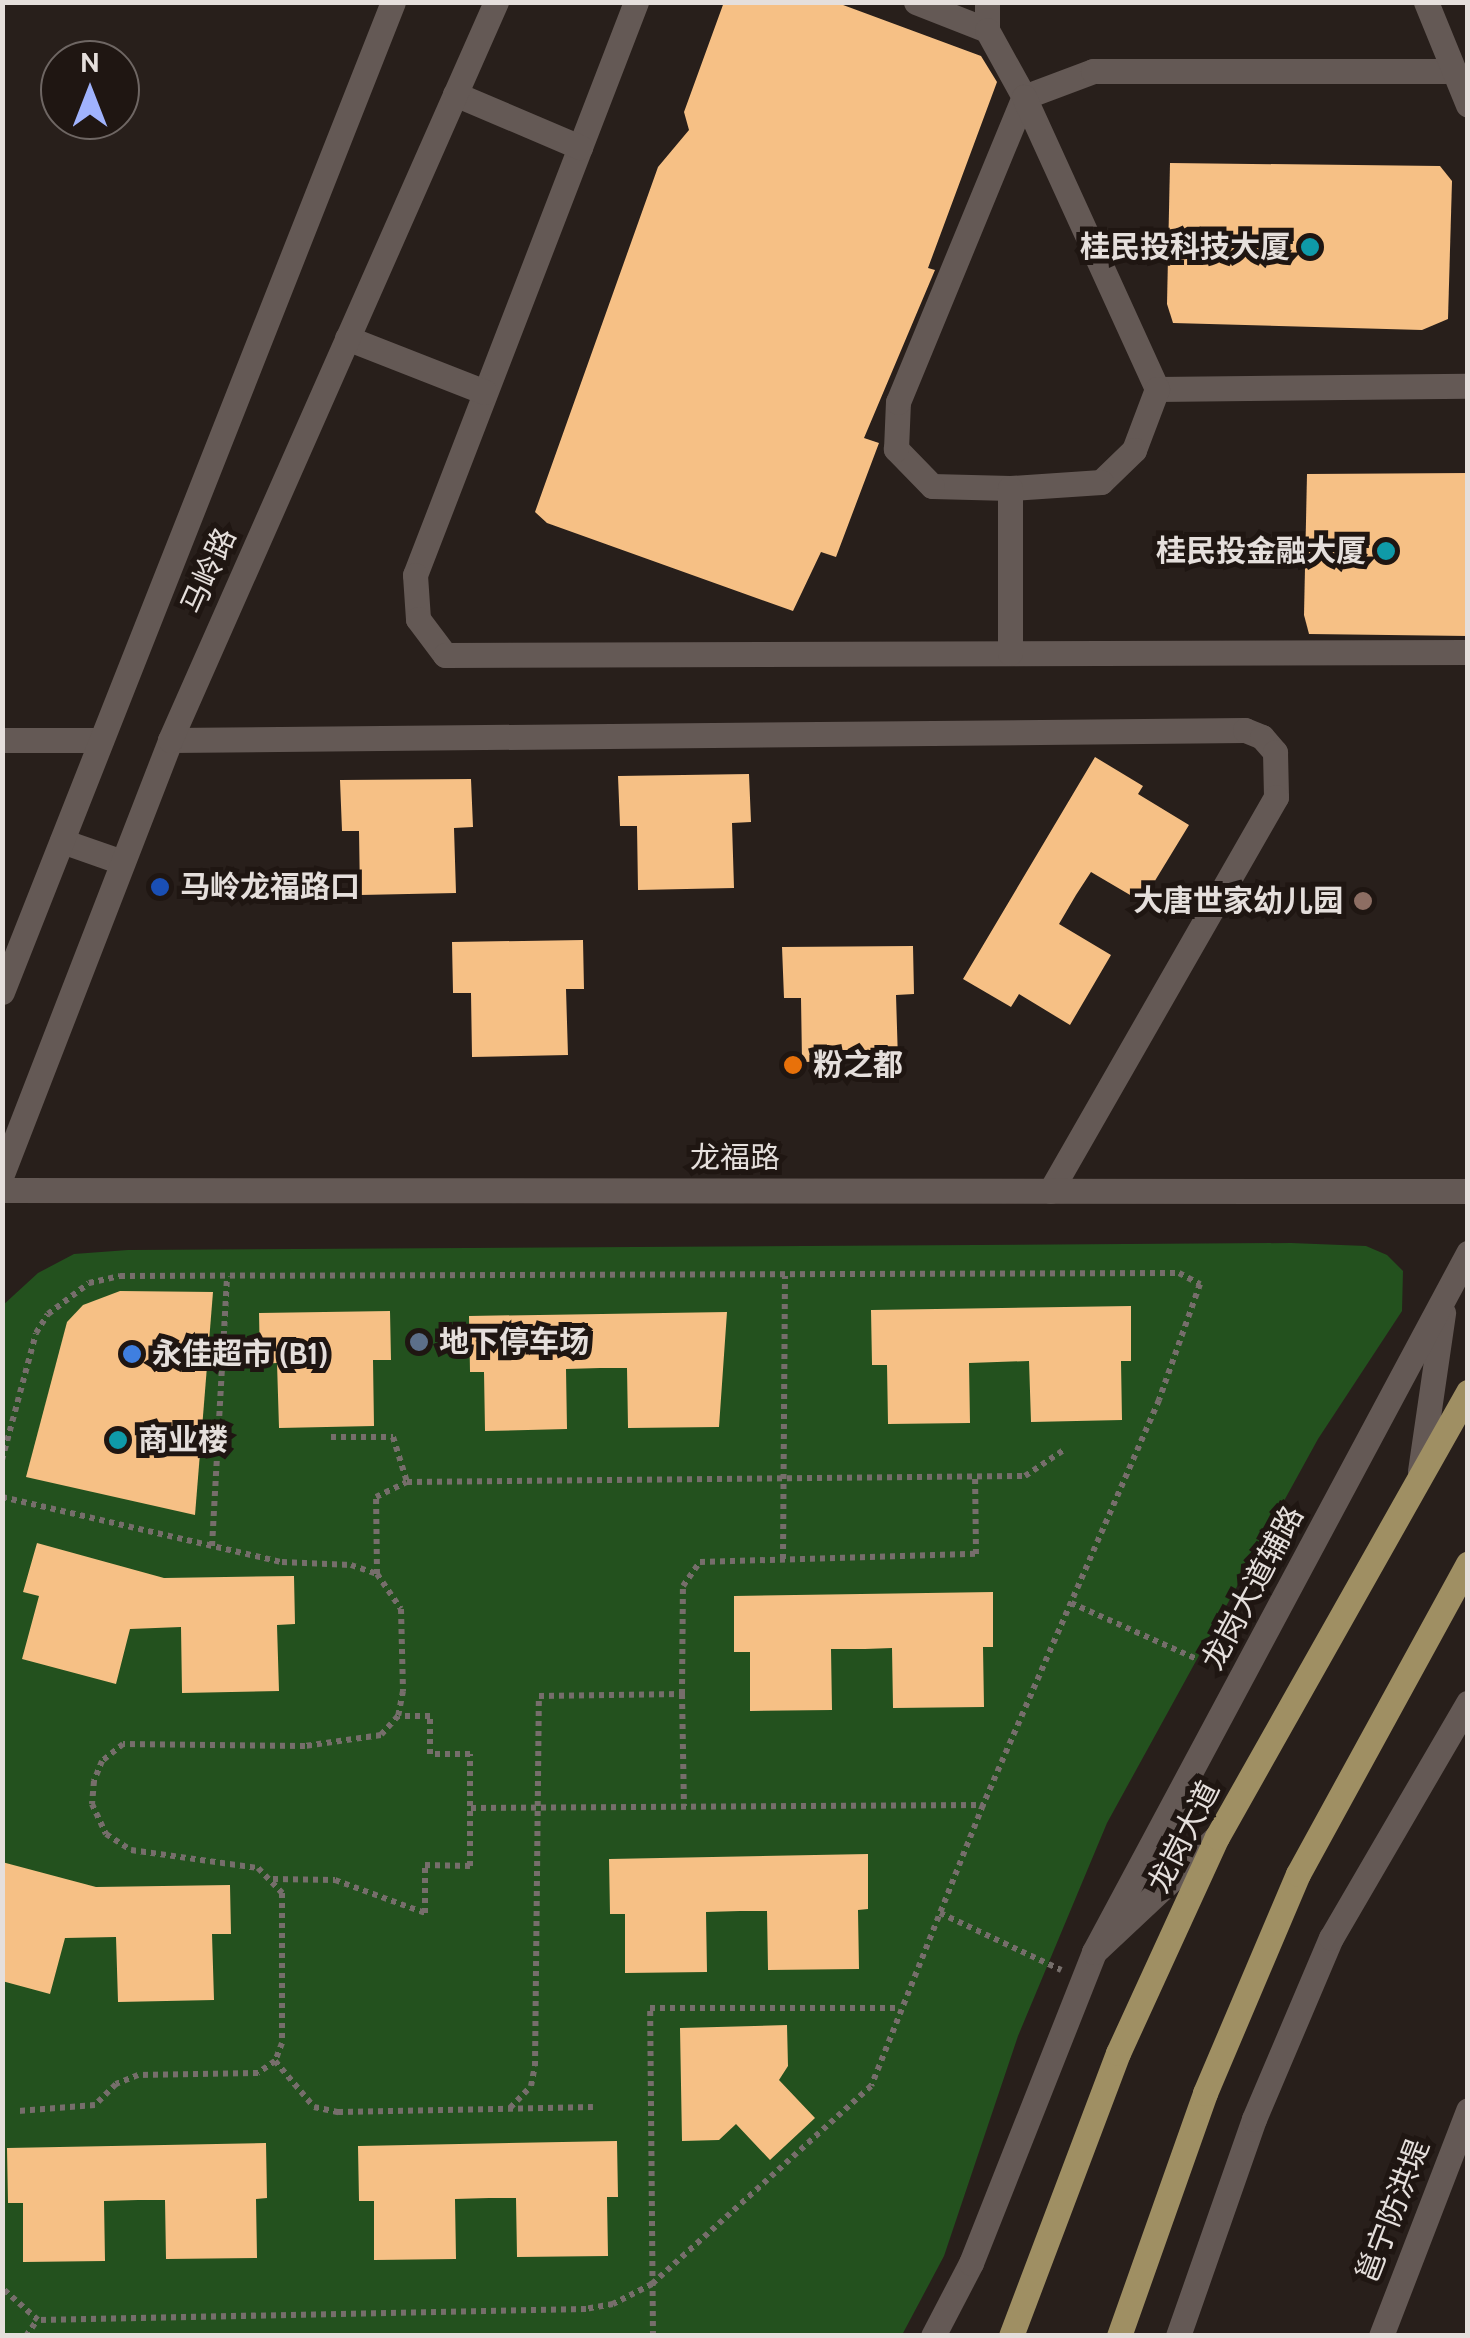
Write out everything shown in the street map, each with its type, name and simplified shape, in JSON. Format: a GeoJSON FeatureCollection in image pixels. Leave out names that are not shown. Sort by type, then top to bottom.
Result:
{"type":"FeatureCollection","features":[{"type":"Feature","properties":{"kind":"main road","name":"龙岗大道"},"geometry":{"type":"LineString","coordinates":[[1011,2336],[1118,2052],[1217,1837],[1420,1470],[1468,1392]]}},
{"type":"Feature","properties":{"kind":"main road"},"geometry":{"type":"LineString","coordinates":[[1119,2336],[1205,2093],[1298,1874],[1468,1564]]}},
{"type":"Feature","properties":{"kind":"street","name":"马岭路"},"geometry":{"type":"LineString","coordinates":[[2,992],[394,2]]}},
{"type":"Feature","properties":{"kind":"street","name":"马岭路"},"geometry":{"type":"LineString","coordinates":[[2,1174],[170,740],[496,2]]}},
{"type":"Feature","properties":{"kind":"street"},"geometry":{"type":"LineString","coordinates":[[636,2],[415,574],[418,619],[444,655],[1468,652]]}},
{"type":"Feature","properties":{"kind":"street"},"geometry":{"type":"LineString","coordinates":[[916,2],[987,30]]}},
{"type":"Feature","properties":{"kind":"street"},"geometry":{"type":"LineString","coordinates":[[987,2],[987,30],[1024,96],[1157,389],[1134,450],[1100,482],[1010,488],[932,486],[896,449],[898,402],[1024,96],[1093,71],[1454,71]]}},
{"type":"Feature","properties":{"kind":"street"},"geometry":{"type":"LineString","coordinates":[[1426,2],[1468,105]]}},
{"type":"Feature","properties":{"kind":"street"},"geometry":{"type":"LineString","coordinates":[[455,94],[580,147]]}},
{"type":"Feature","properties":{"kind":"street"},"geometry":{"type":"LineString","coordinates":[[347,338],[485,392]]}},
{"type":"Feature","properties":{"kind":"street"},"geometry":{"type":"LineString","coordinates":[[1157,389],[1468,386]]}},
{"type":"Feature","properties":{"kind":"street"},"geometry":{"type":"LineString","coordinates":[[1010,488],[1010,653]]}},
{"type":"Feature","properties":{"kind":"street"},"geometry":{"type":"LineString","coordinates":[[170,740],[1246,730],[1262,737],[1274,752],[1276,797],[1050,1190]]}},
{"type":"Feature","properties":{"kind":"street"},"geometry":{"type":"LineString","coordinates":[[2,740],[102,740]]}},
{"type":"Feature","properties":{"kind":"street"},"geometry":{"type":"LineString","coordinates":[[62,840],[122,862]]}},
{"type":"Feature","properties":{"kind":"street","name":"龙福路"},"geometry":{"type":"LineString","coordinates":[[2,1190],[1468,1191]]}},
{"type":"Feature","properties":{"kind":"street","name":"龙岗大道辅路"},"geometry":{"type":"LineString","coordinates":[[933,2336],[971,2263],[1094,1952],[1468,1253]]}},
{"type":"Feature","properties":{"kind":"street"},"geometry":{"type":"LineString","coordinates":[[1420,1470],[1446,1294]]}},
{"type":"Feature","properties":{"kind":"street"},"geometry":{"type":"LineString","coordinates":[[1178,2336],[1254,2119],[1331,1938],[1468,1703]]}},
{"type":"Feature","properties":{"kind":"street","name":"龙岗大道辅路"},"geometry":{"type":"LineString","coordinates":[[1094,1952],[1217,1837]]}},
{"type":"Feature","properties":{"kind":"street","name":"邕宁防洪堤"},"geometry":{"type":"LineString","coordinates":[[1382,2336],[1468,2110]]}},
{"type":"Feature","properties":{"kind":"path"},"geometry":{"type":"LineString","coordinates":[[2,1460],[36,1333],[65,1298],[89,1283],[120,1276],[1179,1273],[1200,1284],[1194,1313],[983,1805],[871,2086],[652,2284],[613,2304],[586,2308],[38,2320],[2,2288]]}},
{"type":"Feature","properties":{"kind":"path"},"geometry":{"type":"LineString","coordinates":[[212,1546],[227,1276]]}},
{"type":"Feature","properties":{"kind":"path"},"geometry":{"type":"LineString","coordinates":[[783,1560],[785,1276]]}},
{"type":"Feature","properties":{"kind":"path"},"geometry":{"type":"LineString","coordinates":[[331,1437],[393,1437],[407,1482]]}},
{"type":"Feature","properties":{"kind":"path"},"geometry":{"type":"LineString","coordinates":[[398,1716],[430,1716],[430,1754],[470,1754],[470,1866],[425,1865],[425,1913],[335,1880],[272,1879],[238,1862],[131,1850],[106,1834],[92,1804],[102,1760],[123,1744],[357,1744],[380,1736],[398,1716],[401,1608],[377,1574],[376,1497],[407,1482],[1026,1476],[1065,1449]]}},
{"type":"Feature","properties":{"kind":"path"},"geometry":{"type":"LineString","coordinates":[[684,1806],[683,1586],[689,1572],[700,1562],[976,1554],[974,1476]]}},
{"type":"Feature","properties":{"kind":"path"},"geometry":{"type":"LineString","coordinates":[[2,1496],[212,1546],[377,1574]]}},
{"type":"Feature","properties":{"kind":"path"},"geometry":{"type":"LineString","coordinates":[[1072,1603],[1197,1659]]}},
{"type":"Feature","properties":{"kind":"path"},"geometry":{"type":"LineString","coordinates":[[510,2108],[531,2086],[535,2066],[534,1807],[538,1696],[682,1694]]}},
{"type":"Feature","properties":{"kind":"path"},"geometry":{"type":"LineString","coordinates":[[471,1808],[983,1805]]}},
{"type":"Feature","properties":{"kind":"path"},"geometry":{"type":"LineString","coordinates":[[18,2110],[95,2106],[116,2084],[138,2074],[258,2073],[275,2061],[282,2043],[286,1916],[272,1879]]}},
{"type":"Feature","properties":{"kind":"path"},"geometry":{"type":"LineString","coordinates":[[940,1913],[1082,1980]]}},
{"type":"Feature","properties":{"kind":"path"},"geometry":{"type":"LineString","coordinates":[[653,2336],[650,2008],[899,2008]]}},
{"type":"Feature","properties":{"kind":"path"},"geometry":{"type":"LineString","coordinates":[[275,2061],[286,2082],[314,2107],[338,2112],[593,2107]]}},
{"type":"Feature","properties":{"kind":"path"},"geometry":{"type":"LineString","coordinates":[[26,2336],[38,2320]]}},
{"type":"Feature","properties":{"kind":"green space"},"geometry":{"type":"Polygon","coordinates":[[[1291,1243],[1366,1246],[1387,1255],[1403,1271],[1402,1311],[1318,1439],[1107,1823],[1018,2036],[944,2256],[902,2335],[3,2336],[2,1306],[38,1273],[74,1254],[128,1250],[1291,1243]]]}},
{"type":"Feature","properties":{"kind":"building"},"geometry":{"type":"Polygon","coordinates":[[[724,2],[835,2],[981,56],[997,82],[928,268],[935,270],[864,438],[879,443],[836,557],[821,552],[793,611],[547,523],[535,512],[658,167],[689,130],[684,112],[724,2]]]}},
{"type":"Feature","properties":{"kind":"building","name":"桂民投科技大厦"},"geometry":{"type":"Polygon","coordinates":[[[1170,163],[1440,166],[1452,181],[1448,319],[1422,330],[1173,323],[1167,304],[1170,163]]]}},
{"type":"Feature","properties":{"kind":"building","name":"桂民投金融大厦"},"geometry":{"type":"Polygon","coordinates":[[[1468,473],[1468,636],[1309,634],[1304,615],[1307,474],[1468,473]]]}},
{"type":"Feature","properties":{"kind":"building"},"geometry":{"type":"Polygon","coordinates":[[[1095,757],[1143,786],[1138,794],[1189,825],[1142,902],[1091,872],[1076,895],[1059,924],[1111,955],[1070,1025],[1019,994],[1011,1007],[963,979],[1095,757]]]}},
{"type":"Feature","properties":{"kind":"building"},"geometry":{"type":"Polygon","coordinates":[[[749,774],[751,822],[732,823],[734,888],[638,890],[637,826],[620,826],[618,776],[749,774]]]}},
{"type":"Feature","properties":{"kind":"building"},"geometry":{"type":"Polygon","coordinates":[[[471,779],[473,827],[454,828],[456,893],[360,895],[359,831],[342,831],[340,780],[471,779]]]}},
{"type":"Feature","properties":{"kind":"building"},"geometry":{"type":"Polygon","coordinates":[[[583,940],[584,989],[566,989],[568,1055],[472,1057],[471,993],[453,993],[452,942],[583,940]]]}},
{"type":"Feature","properties":{"kind":"building"},"geometry":{"type":"Polygon","coordinates":[[[913,946],[914,994],[896,995],[898,1060],[802,1062],[801,998],[784,998],[782,947],[913,946]]]}},
{"type":"Feature","properties":{"kind":"building"},"geometry":{"type":"Polygon","coordinates":[[[120,1291],[213,1292],[195,1515],[26,1477],[67,1322],[83,1305],[120,1291]]]}},
{"type":"Feature","properties":{"kind":"building"},"geometry":{"type":"Polygon","coordinates":[[[1131,1306],[1131,1361],[1121,1361],[1122,1420],[1031,1422],[1029,1361],[969,1363],[970,1423],[888,1424],[887,1365],[872,1365],[871,1310],[1131,1306]]]}},
{"type":"Feature","properties":{"kind":"building"},"geometry":{"type":"Polygon","coordinates":[[[390,1311],[391,1360],[373,1360],[374,1426],[279,1428],[277,1363],[260,1364],[259,1313],[390,1311]]]}},
{"type":"Feature","properties":{"kind":"building"},"geometry":{"type":"Polygon","coordinates":[[[727,1312],[719,1427],[628,1428],[627,1368],[600,1368],[566,1369],[567,1429],[485,1431],[484,1372],[470,1372],[469,1316],[727,1312]]]}},
{"type":"Feature","properties":{"kind":"building"},"geometry":{"type":"Polygon","coordinates":[[[37,1543],[164,1578],[294,1576],[295,1624],[277,1625],[279,1691],[182,1693],[181,1627],[130,1629],[116,1684],[22,1659],[39,1596],[23,1592],[37,1543]]]}},
{"type":"Feature","properties":{"kind":"building"},"geometry":{"type":"Polygon","coordinates":[[[993,1592],[993,1647],[983,1647],[984,1707],[893,1708],[892,1648],[831,1649],[832,1710],[750,1711],[750,1652],[734,1652],[734,1596],[993,1592]]]}},
{"type":"Feature","properties":{"kind":"building"},"geometry":{"type":"Polygon","coordinates":[[[868,1854],[868,1909],[858,1910],[859,1969],[768,1970],[767,1911],[740,1911],[706,1912],[707,1972],[625,1973],[625,1914],[610,1914],[609,1859],[868,1854]]]}},
{"type":"Feature","properties":{"kind":"building"},"geometry":{"type":"Polygon","coordinates":[[[2,1862],[96,1887],[230,1885],[231,1934],[212,1934],[214,2000],[118,2002],[116,1937],[65,1938],[50,1994],[2,1981],[2,1862]]]}},
{"type":"Feature","properties":{"kind":"building"},"geometry":{"type":"Polygon","coordinates":[[[787,2025],[788,2066],[779,2080],[815,2118],[770,2160],[736,2124],[719,2140],[682,2141],[680,2028],[787,2025]]]}},
{"type":"Feature","properties":{"kind":"building"},"geometry":{"type":"Polygon","coordinates":[[[617,2141],[618,2197],[607,2197],[608,2256],[517,2257],[516,2198],[489,2198],[455,2199],[456,2259],[374,2260],[374,2201],[359,2201],[358,2146],[617,2141]]]}},
{"type":"Feature","properties":{"kind":"building"},"geometry":{"type":"Polygon","coordinates":[[[266,2143],[267,2198],[256,2199],[257,2258],[166,2259],[165,2200],[138,2200],[104,2201],[105,2261],[23,2262],[23,2203],[8,2203],[7,2148],[266,2143]]]}},
{"type":"Feature","properties":{"kind":"place","name":"桂民投科技大厦"},"geometry":{"type":"Point","coordinates":[1310,247]}},
{"type":"Feature","properties":{"kind":"place","name":"桂民投金融大厦"},"geometry":{"type":"Point","coordinates":[1386,551]}},
{"type":"Feature","properties":{"kind":"place","name":"马岭龙福路口"},"geometry":{"type":"Point","coordinates":[160,887]}},
{"type":"Feature","properties":{"kind":"place","name":"大唐世家幼儿园"},"geometry":{"type":"Point","coordinates":[1363,901]}},
{"type":"Feature","properties":{"kind":"place","name":"粉之都"},"geometry":{"type":"Point","coordinates":[793,1065]}},
{"type":"Feature","properties":{"kind":"place","name":"地下停车场"},"geometry":{"type":"Point","coordinates":[419,1342]}},
{"type":"Feature","properties":{"kind":"place","name":"永佳超市 (B1)"},"geometry":{"type":"Point","coordinates":[132,1354]}},
{"type":"Feature","properties":{"kind":"place","name":"商业楼"},"geometry":{"type":"Point","coordinates":[118,1440]}}]}
